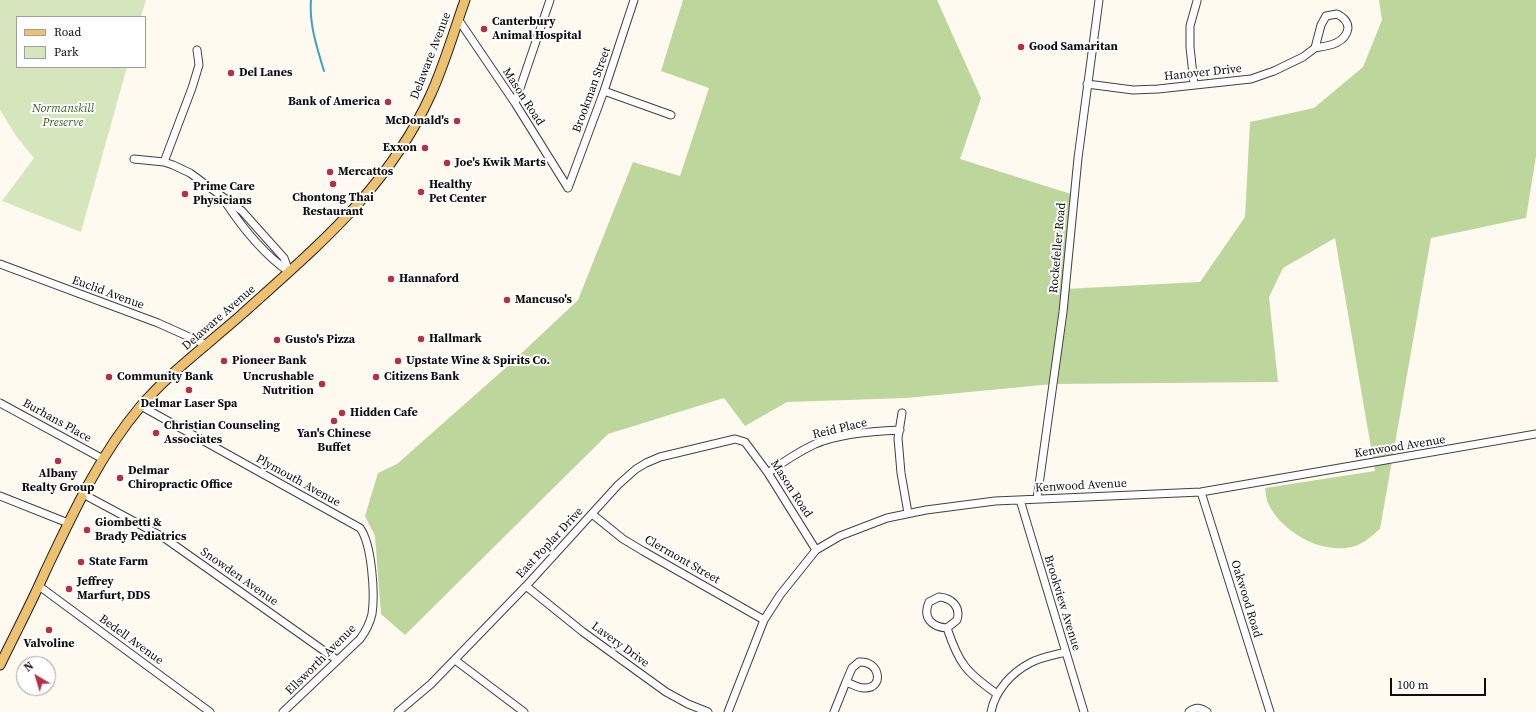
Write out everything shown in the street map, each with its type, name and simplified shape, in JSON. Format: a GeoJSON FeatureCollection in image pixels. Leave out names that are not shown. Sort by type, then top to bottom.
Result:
{"type":"FeatureCollection","features":[{"type":"Feature","properties":{"kind":"main road","name":"Delaware Avenue"},"geometry":{"type":"LineString","coordinates":[[0,666],[68,523],[103,459],[141,406],[173,374],[289,272],[333,231],[353,211],[387,170],[431,94],[465,0]]}},
{"type":"Feature","properties":{"kind":"street"},"geometry":{"type":"LineString","coordinates":[[515,104],[550,0]]}},
{"type":"Feature","properties":{"kind":"street","name":"Brookman Street"},"geometry":{"type":"LineString","coordinates":[[568,188],[604,91],[634,0]]}},
{"type":"Feature","properties":{"kind":"street","name":"Rockefeller Road"},"geometry":{"type":"LineString","coordinates":[[1037,499],[1063,312],[1071,223],[1087,84],[1099,0]]}},
{"type":"Feature","properties":{"kind":"street"},"geometry":{"type":"LineString","coordinates":[[1194,84],[1190,47],[1190,26],[1198,0]]}},
{"type":"Feature","properties":{"kind":"street","name":"Hanover Drive"},"geometry":{"type":"LineString","coordinates":[[1087,84],[1133,90],[1158,89],[1251,79],[1286,66],[1303,57],[1315,48],[1329,45],[1343,39],[1347,32],[1348,26],[1343,18],[1337,14],[1326,16],[1321,26],[1315,48]]}},
{"type":"Feature","properties":{"kind":"street","name":"Mason Road"},"geometry":{"type":"LineString","coordinates":[[458,19],[515,104],[568,188]]}},
{"type":"Feature","properties":{"kind":"street"},"geometry":{"type":"LineString","coordinates":[[164,162],[192,88],[199,65],[197,50]]}},
{"type":"Feature","properties":{"kind":"street"},"geometry":{"type":"LineString","coordinates":[[604,91],[671,115]]}},
{"type":"Feature","properties":{"kind":"street"},"geometry":{"type":"LineString","coordinates":[[134,159],[164,162],[190,173],[242,211],[284,258],[289,272]]}},
{"type":"Feature","properties":{"kind":"street","name":"Euclid Avenue"},"geometry":{"type":"LineString","coordinates":[[0,264],[158,323],[207,344]]}},
{"type":"Feature","properties":{"kind":"street","name":"Burhans Place"},"geometry":{"type":"LineString","coordinates":[[0,403],[103,459]]}},
{"type":"Feature","properties":{"kind":"street","name":"Plymouth Avenue"},"geometry":{"type":"LineString","coordinates":[[141,406],[360,528]]}},
{"type":"Feature","properties":{"kind":"street"},"geometry":{"type":"LineString","coordinates":[[902,413],[898,438],[901,473],[908,513]]}},
{"type":"Feature","properties":{"kind":"street","name":"Reid Place"},"geometry":{"type":"LineString","coordinates":[[768,473],[786,460],[817,444],[849,435],[886,430],[900,430]]}},
{"type":"Feature","properties":{"kind":"street","name":"Kenwood Avenue"},"geometry":{"type":"LineString","coordinates":[[728,712],[764,620],[780,595],[816,550],[840,536],[887,518],[908,513],[995,501],[1201,492],[1536,434]]}},
{"type":"Feature","properties":{"kind":"street","name":"East Poplar Drive"},"geometry":{"type":"LineString","coordinates":[[398,712],[420,694],[455,660],[487,624],[526,586],[618,485],[636,469],[646,463],[684,451],[734,439],[745,442]]}},
{"type":"Feature","properties":{"kind":"street","name":"Mason Road"},"geometry":{"type":"LineString","coordinates":[[745,442],[768,473],[816,550]]}},
{"type":"Feature","properties":{"kind":"street","name":"Oakwood Road"},"geometry":{"type":"LineString","coordinates":[[1201,492],[1270,712]]}},
{"type":"Feature","properties":{"kind":"street","name":"Snowden Avenue"},"geometry":{"type":"LineString","coordinates":[[83,494],[163,537],[337,660]]}},
{"type":"Feature","properties":{"kind":"street"},"geometry":{"type":"LineString","coordinates":[[0,496],[68,523]]}},
{"type":"Feature","properties":{"kind":"street","name":"Brookview Avenue"},"geometry":{"type":"LineString","coordinates":[[1020,500],[1084,712]]}},
{"type":"Feature","properties":{"kind":"street","name":"Clermont Street"},"geometry":{"type":"LineString","coordinates":[[592,514],[623,539],[764,620]]}},
{"type":"Feature","properties":{"kind":"street","name":"Ellsworth Avenue"},"geometry":{"type":"LineString","coordinates":[[284,712],[360,639],[366,630],[372,614],[373,596],[368,544],[360,528]]}},
{"type":"Feature","properties":{"kind":"street","name":"Bedell Avenue"},"geometry":{"type":"LineString","coordinates":[[39,586],[210,712]]}},
{"type":"Feature","properties":{"kind":"street","name":"Lavery Drive"},"geometry":{"type":"LineString","coordinates":[[526,586],[584,632],[666,692],[688,704],[708,712]]}},
{"type":"Feature","properties":{"kind":"street"},"geometry":{"type":"LineString","coordinates":[[939,597],[950,600],[958,611],[957,620],[947,628],[940,628],[934,625],[927,616],[926,611],[929,602],[939,597]]}},
{"type":"Feature","properties":{"kind":"street"},"geometry":{"type":"LineString","coordinates":[[947,628],[954,650],[962,663],[974,678],[997,694]]}},
{"type":"Feature","properties":{"kind":"street"},"geometry":{"type":"LineString","coordinates":[[991,712],[997,694],[1014,673],[1030,662],[1066,652]]}},
{"type":"Feature","properties":{"kind":"street"},"geometry":{"type":"LineString","coordinates":[[455,660],[524,712]]}},
{"type":"Feature","properties":{"kind":"street"},"geometry":{"type":"LineString","coordinates":[[834,712],[846,682],[852,668],[859,662],[863,662],[871,665],[877,673],[877,682],[873,686],[866,688],[846,682]]}},
{"type":"Feature","properties":{"kind":"street"},"geometry":{"type":"LineString","coordinates":[[1189,712],[1194,708],[1199,708],[1208,712]]}},
{"type":"Feature","properties":{"kind":"green space","name":"Normanskill Preserve"},"geometry":{"type":"Polygon","coordinates":[[[0,0],[146,0],[141,16],[16,16],[16,68],[127,68],[81,232],[2,201],[34,158],[16,136],[0,110],[0,0]]]}},
{"type":"Feature","properties":{"kind":"green space"},"geometry":{"type":"Polygon","coordinates":[[[683,0],[937,0],[981,98],[960,159],[1074,195],[1065,289],[1200,282],[1245,217],[1250,122],[1314,108],[1363,67],[1382,20],[1379,0],[1536,0],[1536,156],[1526,218],[1431,238],[1380,529],[1358,545],[1343,548],[1330,548],[1304,539],[1293,532],[1274,514],[1266,496],[1265,488],[1375,471],[1335,238],[1283,268],[1269,297],[1278,382],[1053,384],[906,398],[787,402],[745,426],[724,398],[608,434],[405,635],[381,614],[375,536],[365,516],[378,473],[397,464],[510,364],[578,300],[633,162],[680,176],[709,88],[661,71],[683,0]]]}},
{"type":"Feature","properties":{"kind":"waterway"},"geometry":{"type":"LineString","coordinates":[[311,0],[312,27],[324,71]]}},
{"type":"Feature","properties":{"kind":"place","name":"Canterbury Animal Hospital"},"geometry":{"type":"Point","coordinates":[484,29]}},
{"type":"Feature","properties":{"kind":"place","name":"Good Samaritan"},"geometry":{"type":"Point","coordinates":[1021,47]}},
{"type":"Feature","properties":{"kind":"place","name":"Del Lanes"},"geometry":{"type":"Point","coordinates":[231,73]}},
{"type":"Feature","properties":{"kind":"place","name":"Bank of America"},"geometry":{"type":"Point","coordinates":[388,102]}},
{"type":"Feature","properties":{"kind":"place","name":"McDonald's"},"geometry":{"type":"Point","coordinates":[457,121]}},
{"type":"Feature","properties":{"kind":"place","name":"Exxon"},"geometry":{"type":"Point","coordinates":[425,148]}},
{"type":"Feature","properties":{"kind":"place","name":"Joe's Kwik Marts"},"geometry":{"type":"Point","coordinates":[447,163]}},
{"type":"Feature","properties":{"kind":"place","name":"Mercattos"},"geometry":{"type":"Point","coordinates":[330,172]}},
{"type":"Feature","properties":{"kind":"place","name":"Chontong Thai Restaurant"},"geometry":{"type":"Point","coordinates":[333,184]}},
{"type":"Feature","properties":{"kind":"place","name":"Healthy Pet Center"},"geometry":{"type":"Point","coordinates":[421,192]}},
{"type":"Feature","properties":{"kind":"place","name":"Prime Care Physicians"},"geometry":{"type":"Point","coordinates":[185,194]}},
{"type":"Feature","properties":{"kind":"place","name":"Hannaford"},"geometry":{"type":"Point","coordinates":[391,279]}},
{"type":"Feature","properties":{"kind":"place","name":"Mancuso's"},"geometry":{"type":"Point","coordinates":[507,300]}},
{"type":"Feature","properties":{"kind":"place","name":"Hallmark"},"geometry":{"type":"Point","coordinates":[421,339]}},
{"type":"Feature","properties":{"kind":"place","name":"Gusto's Pizza"},"geometry":{"type":"Point","coordinates":[277,340]}},
{"type":"Feature","properties":{"kind":"place","name":"Pioneer Bank"},"geometry":{"type":"Point","coordinates":[224,361]}},
{"type":"Feature","properties":{"kind":"place","name":"Upstate Wine & Spirits Co."},"geometry":{"type":"Point","coordinates":[398,361]}},
{"type":"Feature","properties":{"kind":"place","name":"Community Bank"},"geometry":{"type":"Point","coordinates":[109,377]}},
{"type":"Feature","properties":{"kind":"place","name":"Citizens Bank"},"geometry":{"type":"Point","coordinates":[376,377]}},
{"type":"Feature","properties":{"kind":"place","name":"Uncrushable Nutrition"},"geometry":{"type":"Point","coordinates":[322,384]}},
{"type":"Feature","properties":{"kind":"place","name":"Delmar Laser Spa"},"geometry":{"type":"Point","coordinates":[189,390]}},
{"type":"Feature","properties":{"kind":"place","name":"Hidden Cafe"},"geometry":{"type":"Point","coordinates":[342,413]}},
{"type":"Feature","properties":{"kind":"place","name":"Yan's Chinese Buffet"},"geometry":{"type":"Point","coordinates":[334,421]}},
{"type":"Feature","properties":{"kind":"place","name":"Christian Counseling Associates"},"geometry":{"type":"Point","coordinates":[156,433]}},
{"type":"Feature","properties":{"kind":"place","name":"Albany Realty Group"},"geometry":{"type":"Point","coordinates":[58,461]}},
{"type":"Feature","properties":{"kind":"place","name":"Delmar Chiropractic Office"},"geometry":{"type":"Point","coordinates":[120,478]}},
{"type":"Feature","properties":{"kind":"place","name":"Giombetti & Brady Pediatrics"},"geometry":{"type":"Point","coordinates":[87,530]}},
{"type":"Feature","properties":{"kind":"place","name":"State Farm"},"geometry":{"type":"Point","coordinates":[81,562]}},
{"type":"Feature","properties":{"kind":"place","name":"Jeffrey Marfurt, DDS"},"geometry":{"type":"Point","coordinates":[69,589]}},
{"type":"Feature","properties":{"kind":"place","name":"Valvoline"},"geometry":{"type":"Point","coordinates":[49,630]}}]}
